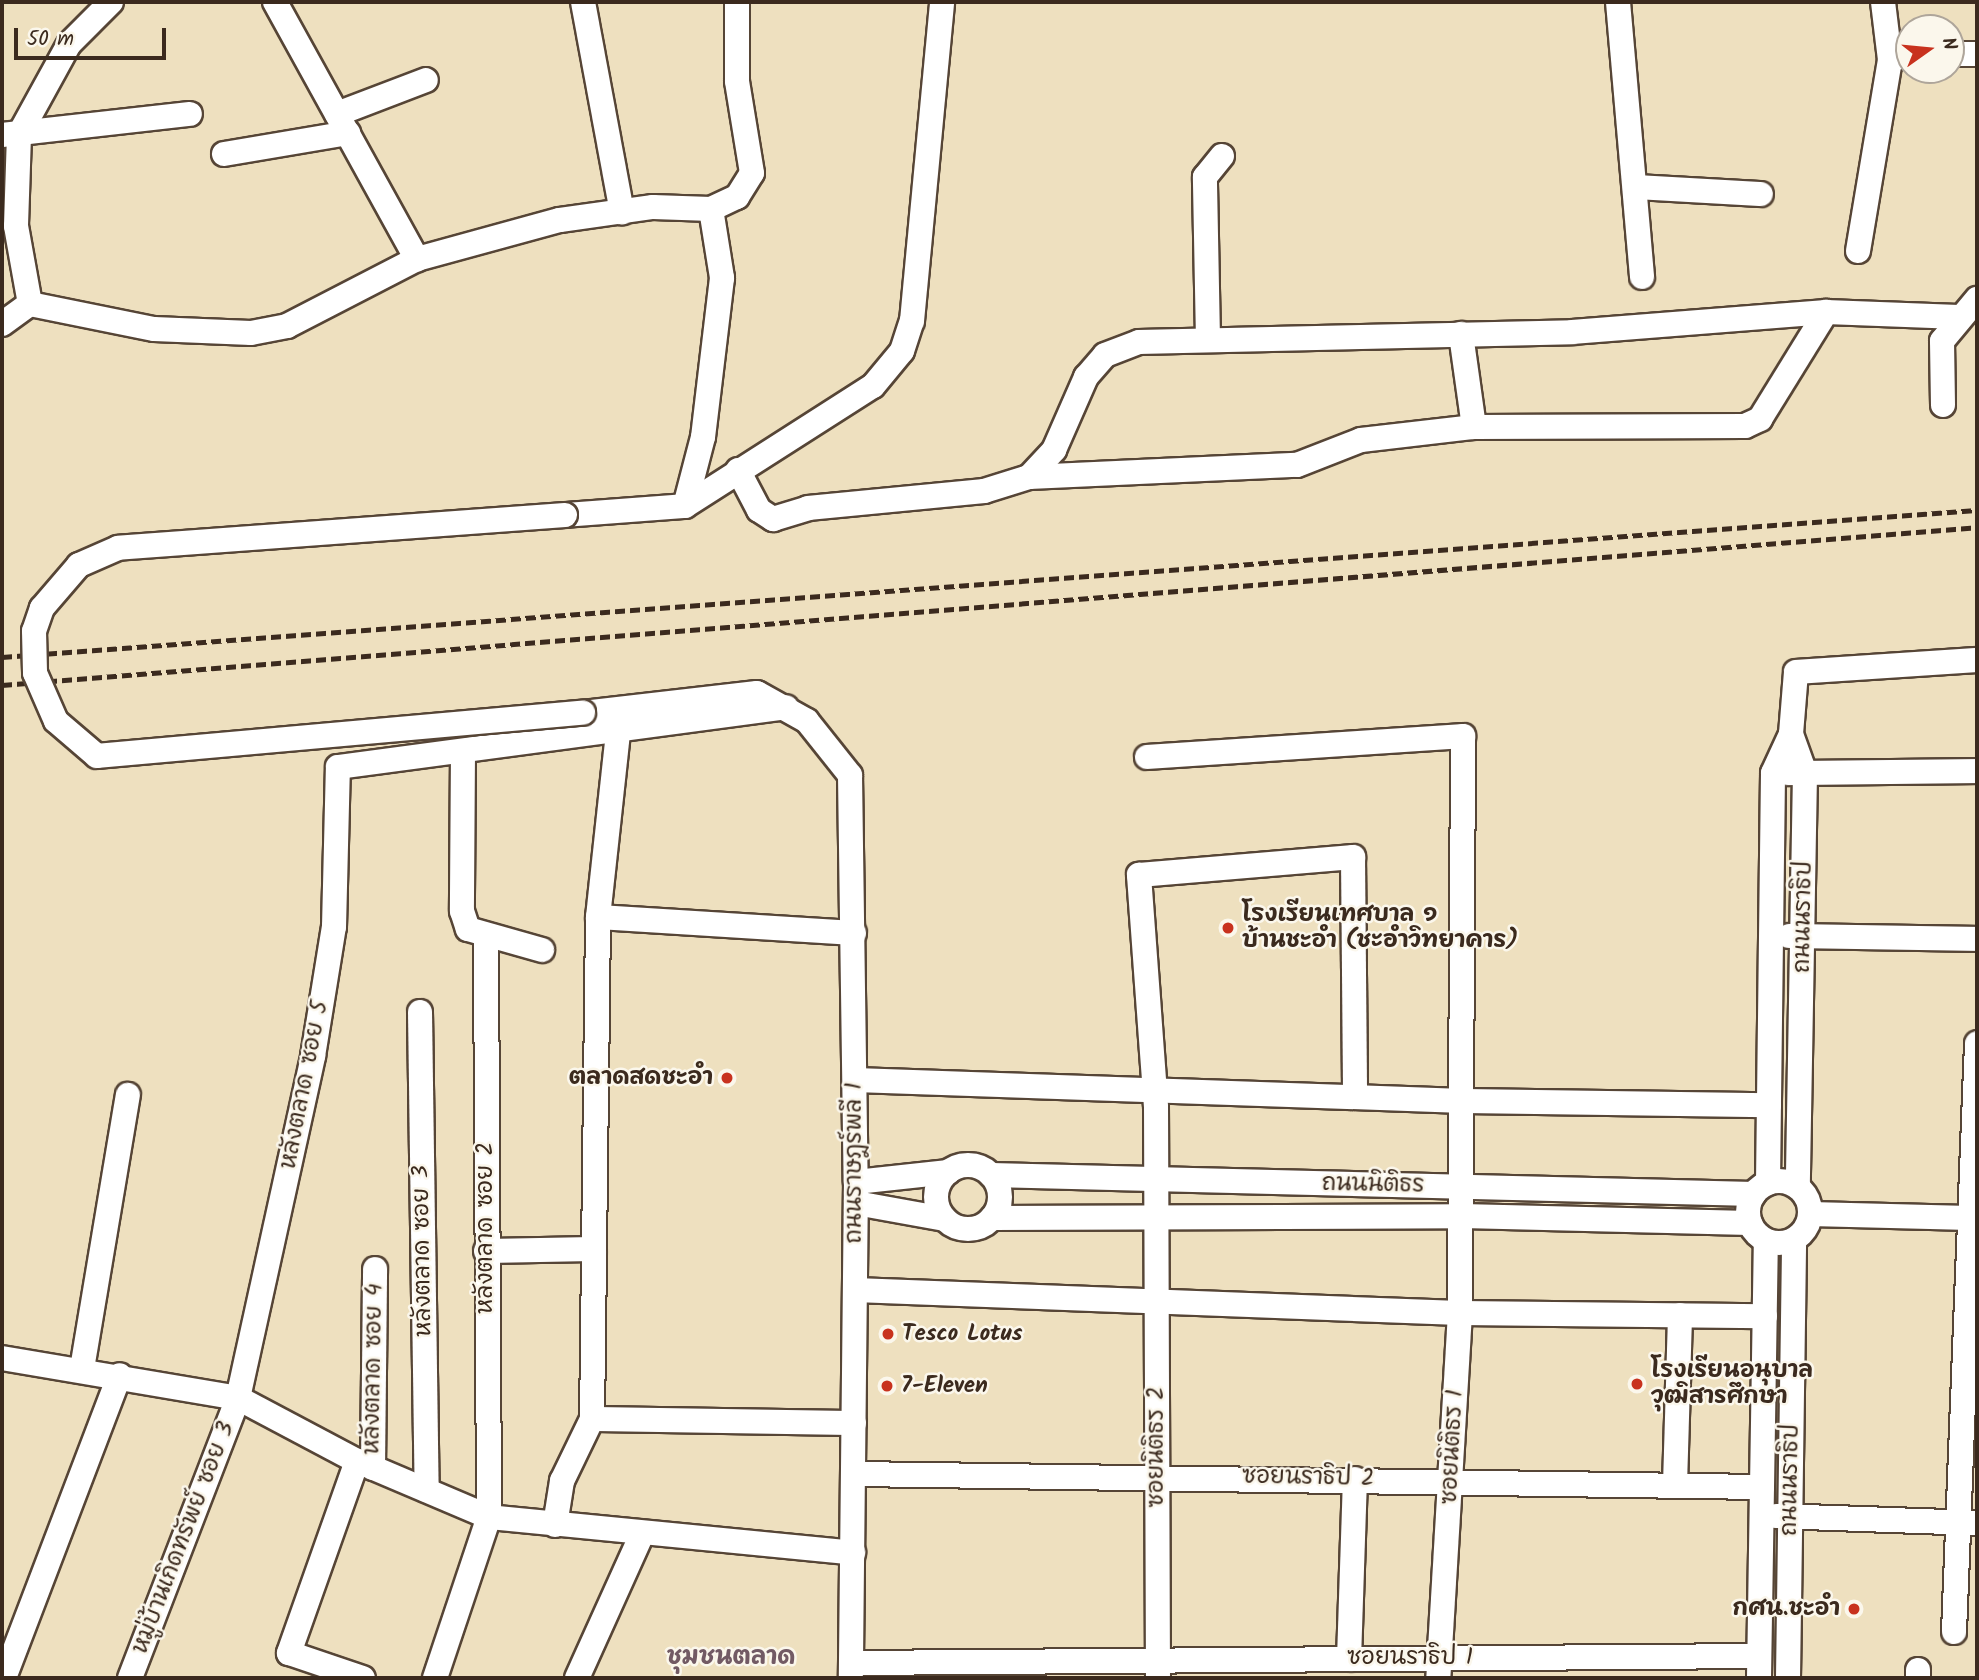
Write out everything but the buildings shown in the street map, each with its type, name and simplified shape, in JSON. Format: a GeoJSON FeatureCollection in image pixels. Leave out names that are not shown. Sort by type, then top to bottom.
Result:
{"type":"FeatureCollection","features":[{"type":"Feature","properties":{"kind":"street"},"geometry":{"type":"LineString","coordinates":[[30,304],[16,226],[10,135],[69,44],[111,2]]}},
{"type":"Feature","properties":{"kind":"street"},"geometry":{"type":"LineString","coordinates":[[275,2],[417,259]]}},
{"type":"Feature","properties":{"kind":"street"},"geometry":{"type":"LineString","coordinates":[[583,2],[622,212]]}},
{"type":"Feature","properties":{"kind":"street"},"geometry":{"type":"LineString","coordinates":[[2,324],[30,304],[154,329],[251,333],[287,326],[417,259],[560,220],[622,212],[710,209],[737,197],[752,173],[737,81],[737,2]]}},
{"type":"Feature","properties":{"kind":"street"},"geometry":{"type":"LineString","coordinates":[[685,506],[873,386],[902,351],[912,321],[942,2]]}},
{"type":"Feature","properties":{"kind":"street"},"geometry":{"type":"LineString","coordinates":[[1618,2],[1642,277]]}},
{"type":"Feature","properties":{"kind":"street"},"geometry":{"type":"LineString","coordinates":[[1883,2],[1895,41]]}},
{"type":"Feature","properties":{"kind":"street"},"geometry":{"type":"LineString","coordinates":[[224,154],[342,123],[426,80]]}},
{"type":"Feature","properties":{"kind":"street"},"geometry":{"type":"LineString","coordinates":[[1858,251],[1895,80]]}},
{"type":"Feature","properties":{"kind":"street"},"geometry":{"type":"LineString","coordinates":[[10,135],[190,114]]}},
{"type":"Feature","properties":{"kind":"street"},"geometry":{"type":"LineString","coordinates":[[1208,340],[1205,177],[1222,156]]}},
{"type":"Feature","properties":{"kind":"street"},"geometry":{"type":"LineString","coordinates":[[1635,187],[1762,194]]}},
{"type":"Feature","properties":{"kind":"street"},"geometry":{"type":"LineString","coordinates":[[685,506],[703,437],[722,278],[710,209]]}},
{"type":"Feature","properties":{"kind":"street"},"geometry":{"type":"LineString","coordinates":[[1029,477],[1054,450],[1086,377],[1105,355],[1139,342],[1461,334],[1826,312],[1972,307]]}},
{"type":"Feature","properties":{"kind":"street"},"geometry":{"type":"LineString","coordinates":[[1943,405],[1942,341],[1972,307]]}},
{"type":"Feature","properties":{"kind":"street"},"geometry":{"type":"LineString","coordinates":[[738,470],[759,510],[773,519],[808,508],[984,491],[1029,477],[1297,465],[1361,440],[1474,428],[1745,426],[1760,419],[1826,312]]}},
{"type":"Feature","properties":{"kind":"street"},"geometry":{"type":"LineString","coordinates":[[1461,334],[1474,428]]}},
{"type":"Feature","properties":{"kind":"street","name":"ถนนราษฎร์พลี 1"},"geometry":{"type":"LineString","coordinates":[[685,506],[118,548],[79,565],[42,608],[34,631],[35,673],[56,721],[97,756],[583,713],[757,693],[786,707],[833,747],[850,775],[854,933],[856,1193],[851,1671]]}},
{"type":"Feature","properties":{"kind":"street"},"geometry":{"type":"LineString","coordinates":[[1977,660],[1796,672],[1791,734],[1773,773],[1977,771]]}},
{"type":"Feature","properties":{"kind":"street"},"geometry":{"type":"LineString","coordinates":[[542,950],[486,938],[468,929],[462,911],[463,752],[618,734],[786,707]]}},
{"type":"Feature","properties":{"kind":"street"},"geometry":{"type":"LineString","coordinates":[[555,1525],[562,1481],[592,1419],[598,917],[618,734]]}},
{"type":"Feature","properties":{"kind":"street"},"geometry":{"type":"LineString","coordinates":[[1791,734],[1805,773]]}},
{"type":"Feature","properties":{"kind":"street","name":"ซอยนิติธร 1"},"geometry":{"type":"LineString","coordinates":[[1147,757],[1463,736],[1464,1101],[1460,1313],[1440,1668]]}},
{"type":"Feature","properties":{"kind":"street","name":"หลังตลาด ซอย 5"},"geometry":{"type":"LineString","coordinates":[[238,1398],[317,1030],[334,928],[338,767],[463,752]]}},
{"type":"Feature","properties":{"kind":"street","name":"ถนนนราธิป"},"geometry":{"type":"LineString","coordinates":[[1759,1667],[1765,1316],[1758,1232],[1769,1105],[1773,773]]}},
{"type":"Feature","properties":{"kind":"street","name":"ถนนนราธิป"},"geometry":{"type":"LineString","coordinates":[[1798,1187],[1805,773]]}},
{"type":"Feature","properties":{"kind":"street","name":"ซอยนิติธร 2"},"geometry":{"type":"LineString","coordinates":[[1158,1669],[1157,1300],[1153,1215],[1155,1088],[1139,875],[1353,857],[1354,1096]]}},
{"type":"Feature","properties":{"kind":"street"},"geometry":{"type":"LineString","coordinates":[[598,917],[854,933]]}},
{"type":"Feature","properties":{"kind":"street"},"geometry":{"type":"LineString","coordinates":[[1771,935],[1977,939]]}},
{"type":"Feature","properties":{"kind":"street","name":"หลังตลาด ซอย 2"},"geometry":{"type":"LineString","coordinates":[[435,1678],[489,1517],[486,938]]}},
{"type":"Feature","properties":{"kind":"street","name":"หลังตลาด ซอย 3"},"geometry":{"type":"LineString","coordinates":[[420,1012],[427,1490]]}},
{"type":"Feature","properties":{"kind":"street"},"geometry":{"type":"LineString","coordinates":[[1954,1632],[1968,1522],[1971,1390],[1970,1219],[1977,1043]]}},
{"type":"Feature","properties":{"kind":"street"},"geometry":{"type":"LineString","coordinates":[[855,1080],[1155,1088],[1464,1101],[1769,1105]]}},
{"type":"Feature","properties":{"kind":"street"},"geometry":{"type":"LineString","coordinates":[[82,1369],[128,1095]]}},
{"type":"Feature","properties":{"kind":"street"},"geometry":{"type":"LineString","coordinates":[[968,1165],[991,1175],[1000,1198],[992,1218],[974,1228],[856,1193],[968,1165]]}},
{"type":"Feature","properties":{"kind":"street"},"geometry":{"type":"LineString","coordinates":[[945,1219],[937,1189],[948,1171]]}},
{"type":"Feature","properties":{"kind":"street","name":"ถนนนิติธร"},"geometry":{"type":"LineString","coordinates":[[991,1175],[1462,1187],[1798,1187]]}},
{"type":"Feature","properties":{"kind":"street"},"geometry":{"type":"LineString","coordinates":[[1798,1187],[1810,1213]]}},
{"type":"Feature","properties":{"kind":"street"},"geometry":{"type":"LineString","coordinates":[[1810,1213],[1970,1219]]}},
{"type":"Feature","properties":{"kind":"street"},"geometry":{"type":"LineString","coordinates":[[1794,1240],[1810,1213]]}},
{"type":"Feature","properties":{"kind":"street","name":"ถนนนิติธร"},"geometry":{"type":"LineString","coordinates":[[992,1218],[1153,1215],[1462,1216],[1758,1232],[1794,1240]]}},
{"type":"Feature","properties":{"kind":"street","name":"ถนนนราธิป"},"geometry":{"type":"LineString","coordinates":[[1788,1678],[1794,1240]]}},
{"type":"Feature","properties":{"kind":"street"},"geometry":{"type":"LineString","coordinates":[[486,1251],[594,1248]]}},
{"type":"Feature","properties":{"kind":"street","name":"หลังตลาด ซอย 4"},"geometry":{"type":"LineString","coordinates":[[311,1670],[289,1653],[365,1464],[375,1269]]}},
{"type":"Feature","properties":{"kind":"street"},"geometry":{"type":"LineString","coordinates":[[855,1290],[1460,1313],[1765,1316]]}},
{"type":"Feature","properties":{"kind":"street"},"geometry":{"type":"LineString","coordinates":[[1675,1485],[1680,1315]]}},
{"type":"Feature","properties":{"kind":"street"},"geometry":{"type":"LineString","coordinates":[[2,1358],[120,1375],[238,1398],[365,1464],[489,1517],[640,1536],[853,1553]]}},
{"type":"Feature","properties":{"kind":"street"},"geometry":{"type":"LineString","coordinates":[[4,1678],[120,1375]]}},
{"type":"Feature","properties":{"kind":"street","name":"หมู่บ้านเกิดทรัพย์ ซอย 3"},"geometry":{"type":"LineString","coordinates":[[130,1678],[238,1398]]}},
{"type":"Feature","properties":{"kind":"street"},"geometry":{"type":"LineString","coordinates":[[592,1419],[854,1423]]}},
{"type":"Feature","properties":{"kind":"street","name":"ซอยนราธิป 2"},"geometry":{"type":"LineString","coordinates":[[854,1474],[1157,1475],[1762,1487]]}},
{"type":"Feature","properties":{"kind":"street"},"geometry":{"type":"LineString","coordinates":[[1349,1659],[1355,1479]]}},
{"type":"Feature","properties":{"kind":"street"},"geometry":{"type":"LineString","coordinates":[[1762,1516],[1968,1522]]}},
{"type":"Feature","properties":{"kind":"street"},"geometry":{"type":"LineString","coordinates":[[577,1678],[640,1536]]}},
{"type":"Feature","properties":{"kind":"street","name":"ซอยนราธิป 1"},"geometry":{"type":"LineString","coordinates":[[851,1671],[1158,1669],[1349,1659],[1440,1668],[1759,1667]]}},
{"type":"Feature","properties":{"kind":"street"},"geometry":{"type":"LineString","coordinates":[[311,1670],[363,1678]]}},
{"type":"Feature","properties":{"kind":"railway"},"geometry":{"type":"LineString","coordinates":[[2,657],[1977,510]]}},
{"type":"Feature","properties":{"kind":"railway"},"geometry":{"type":"LineString","coordinates":[[2,685],[1977,527]]}},
{"type":"Feature","properties":{"kind":"place","name":"โรงเรียนเทศบาล ๑ บ้านชะอำ (ชะอำวิทยาคาร)"},"geometry":{"type":"Point","coordinates":[1228,928]}},
{"type":"Feature","properties":{"kind":"place","name":"ตลาดสดชะอำ"},"geometry":{"type":"Point","coordinates":[727,1078]}},
{"type":"Feature","properties":{"kind":"place","name":"Tesco Lotus"},"geometry":{"type":"Point","coordinates":[888,1334]}},
{"type":"Feature","properties":{"kind":"place","name":"โรงเรียนอนุบาล วุฒิสารศึกษา"},"geometry":{"type":"Point","coordinates":[1637,1384]}},
{"type":"Feature","properties":{"kind":"place","name":"7-Eleven"},"geometry":{"type":"Point","coordinates":[887,1386]}},
{"type":"Feature","properties":{"kind":"place","name":"กศน.ชะอำ"},"geometry":{"type":"Point","coordinates":[1854,1609]}},
{"type":"Feature","properties":{"kind":"district","name":"ชุมชนตลาด"},"geometry":{"type":"Point","coordinates":[731,1658]}}]}
